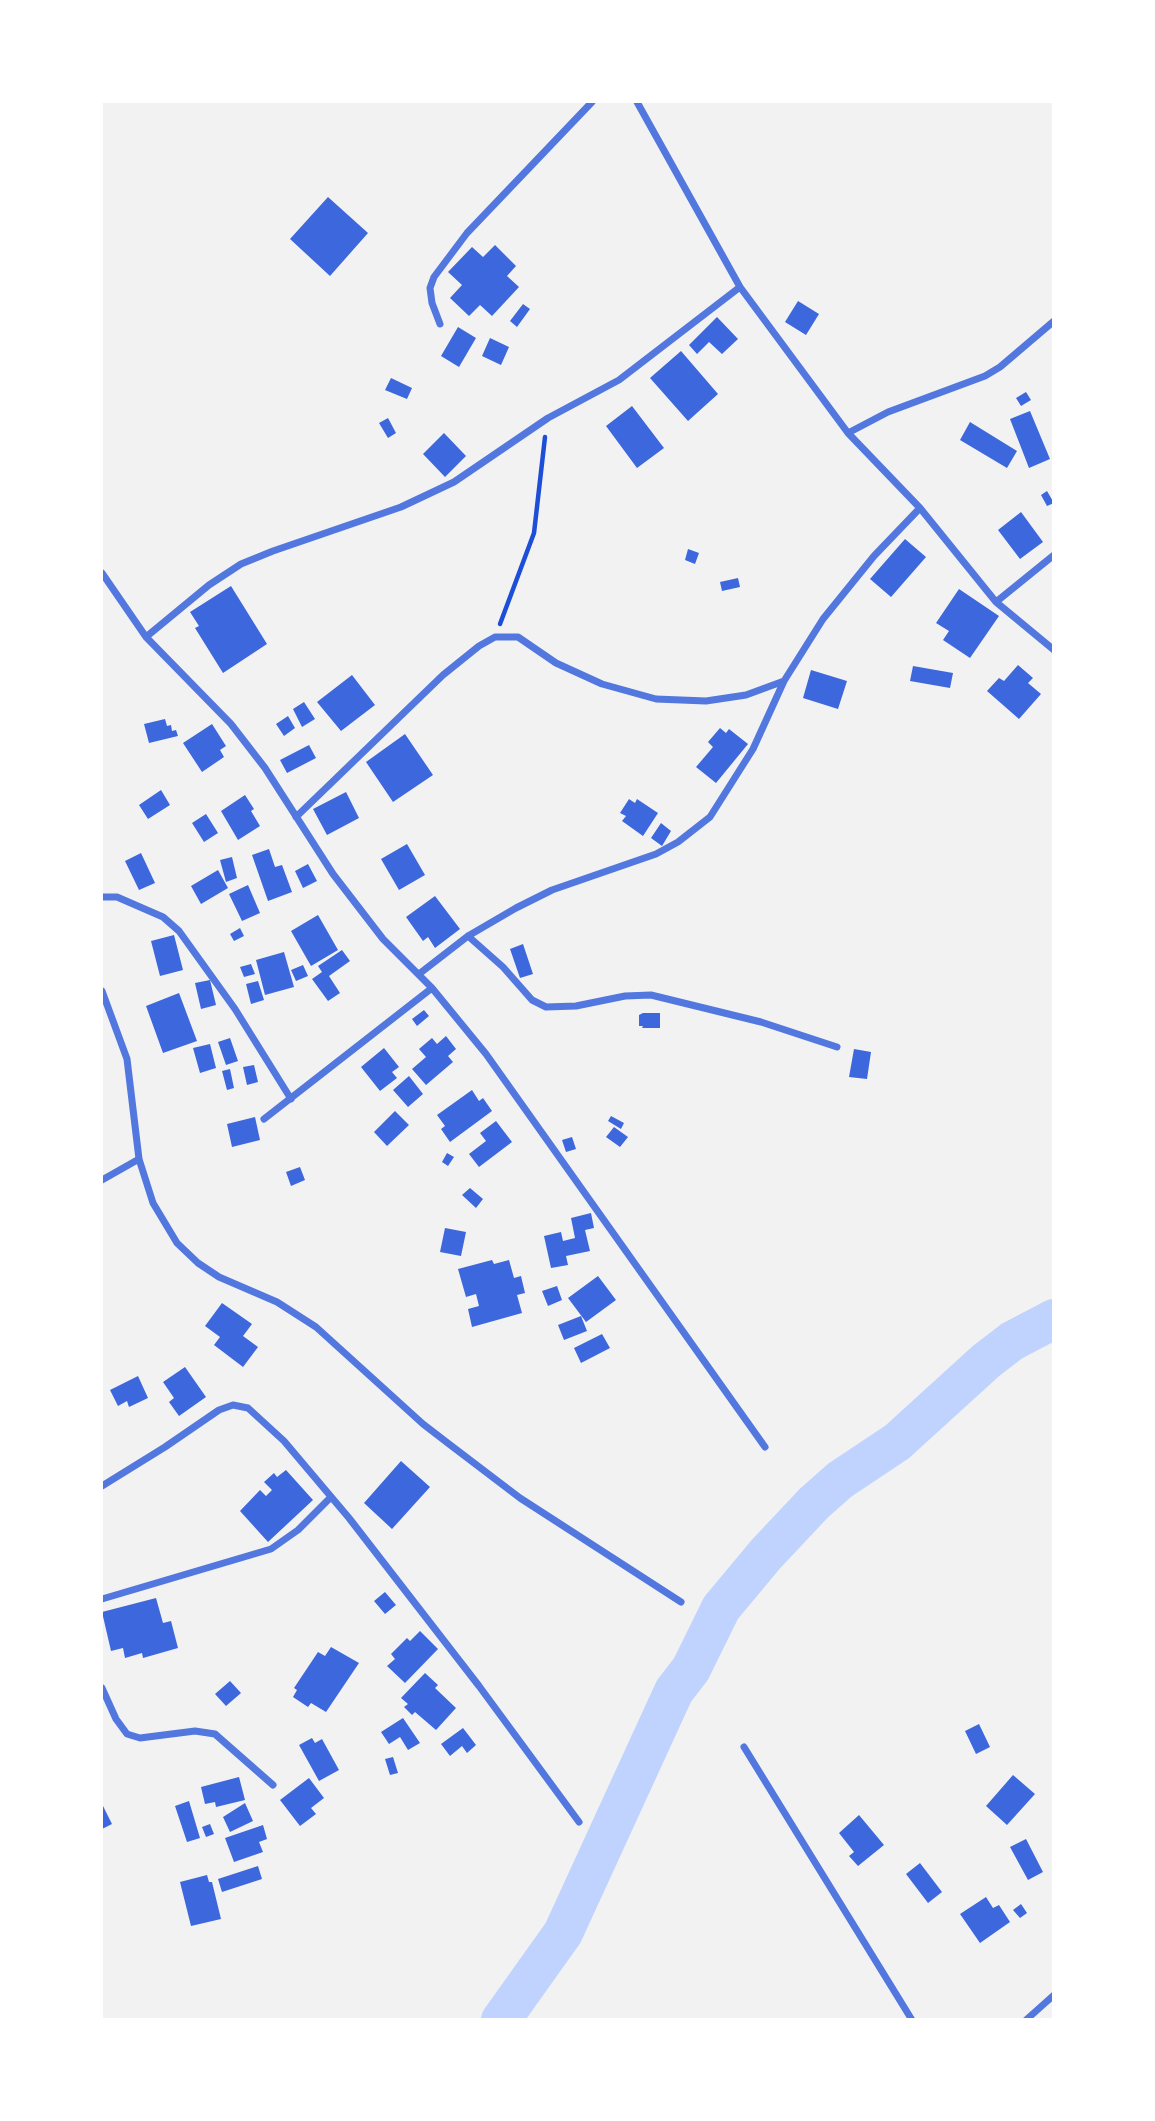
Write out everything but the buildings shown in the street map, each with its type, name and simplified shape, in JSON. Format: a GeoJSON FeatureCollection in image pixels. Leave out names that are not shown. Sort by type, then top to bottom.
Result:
{"type":"FeatureCollection","features":[{"type":"Feature","properties":{"kind":"street"},"geometry":{"type":"LineString","coordinates":[[440,324],[430,288],[435,277],[475,225],[592,102]]}},
{"type":"Feature","properties":{"kind":"street"},"geometry":{"type":"LineString","coordinates":[[636,102],[740,287],[848,433],[920,508],[996,602],[1054,650]]}},
{"type":"Feature","properties":{"kind":"street"},"geometry":{"type":"LineString","coordinates":[[146,637],[209,585],[241,564],[401,507],[454,482],[548,418],[618,380],[740,287]]}},
{"type":"Feature","properties":{"kind":"street"},"geometry":{"type":"LineString","coordinates":[[848,433],[888,412],[985,376],[1000,367],[1054,321]]}},
{"type":"Feature","properties":{"kind":"street"},"geometry":{"type":"LineString","coordinates":[[419,974],[468,936],[552,890],[656,854],[678,842],[710,817],[753,749],[784,681],[823,619],[874,556],[920,508]]}},
{"type":"Feature","properties":{"kind":"street"},"geometry":{"type":"LineString","coordinates":[[996,602],[1054,555]]}},
{"type":"Feature","properties":{"kind":"street"},"geometry":{"type":"LineString","coordinates":[[102,573],[146,637],[231,724],[265,768],[333,874],[383,939],[432,988],[486,1054],[765,1447]]}},
{"type":"Feature","properties":{"kind":"street"},"geometry":{"type":"LineString","coordinates":[[296,817],[443,675],[479,646],[495,637],[518,637],[556,663],[602,684],[656,699],[706,701],[746,695],[784,681]]}},
{"type":"Feature","properties":{"kind":"street"},"geometry":{"type":"LineString","coordinates":[[102,897],[117,897],[163,917],[179,931],[235,1009],[291,1099]]}},
{"type":"Feature","properties":{"kind":"street"},"geometry":{"type":"LineString","coordinates":[[468,936],[503,967],[532,1000],[547,1007],[576,1006],[625,996],[650,995],[761,1022],[837,1047]]}},
{"type":"Feature","properties":{"kind":"street"},"geometry":{"type":"LineString","coordinates":[[264,1119],[432,988]]}},
{"type":"Feature","properties":{"kind":"street"},"geometry":{"type":"LineString","coordinates":[[102,991],[127,1059],[139,1159],[153,1203],[177,1243],[198,1263],[219,1277],[277,1302],[316,1327],[423,1424],[469,1460],[520,1498],[681,1602]]}},
{"type":"Feature","properties":{"kind":"street"},"geometry":{"type":"LineString","coordinates":[[102,1180],[139,1159]]}},
{"type":"Feature","properties":{"kind":"street"},"geometry":{"type":"LineString","coordinates":[[102,1486],[219,1410],[233,1405],[253,1412],[284,1441],[331,1497],[479,1686],[579,1822]]}},
{"type":"Feature","properties":{"kind":"street"},"geometry":{"type":"LineString","coordinates":[[102,1600],[271,1549],[298,1530],[331,1497]]}},
{"type":"Feature","properties":{"kind":"street"},"geometry":{"type":"LineString","coordinates":[[102,1688],[116,1720],[127,1734],[140,1738],[195,1731],[215,1734],[273,1785]]}},
{"type":"Feature","properties":{"kind":"street"},"geometry":{"type":"LineString","coordinates":[[744,1747],[912,2020]]}},
{"type":"Feature","properties":{"kind":"street"},"geometry":{"type":"LineString","coordinates":[[1026,2020],[1054,1995]]}},
{"type":"Feature","properties":{"kind":"path"},"geometry":{"type":"LineString","coordinates":[[495,637],[534,534],[548,418]]}},
{"type":"Feature","properties":{"kind":"waterway"},"geometry":{"type":"LineString","coordinates":[[501,2020],[563,1933],[674,1691],[691,1669],[721,1608],[766,1554],[814,1503],[840,1480],[897,1442],[986,1361],[1012,1341],[1054,1319]]}}]}
